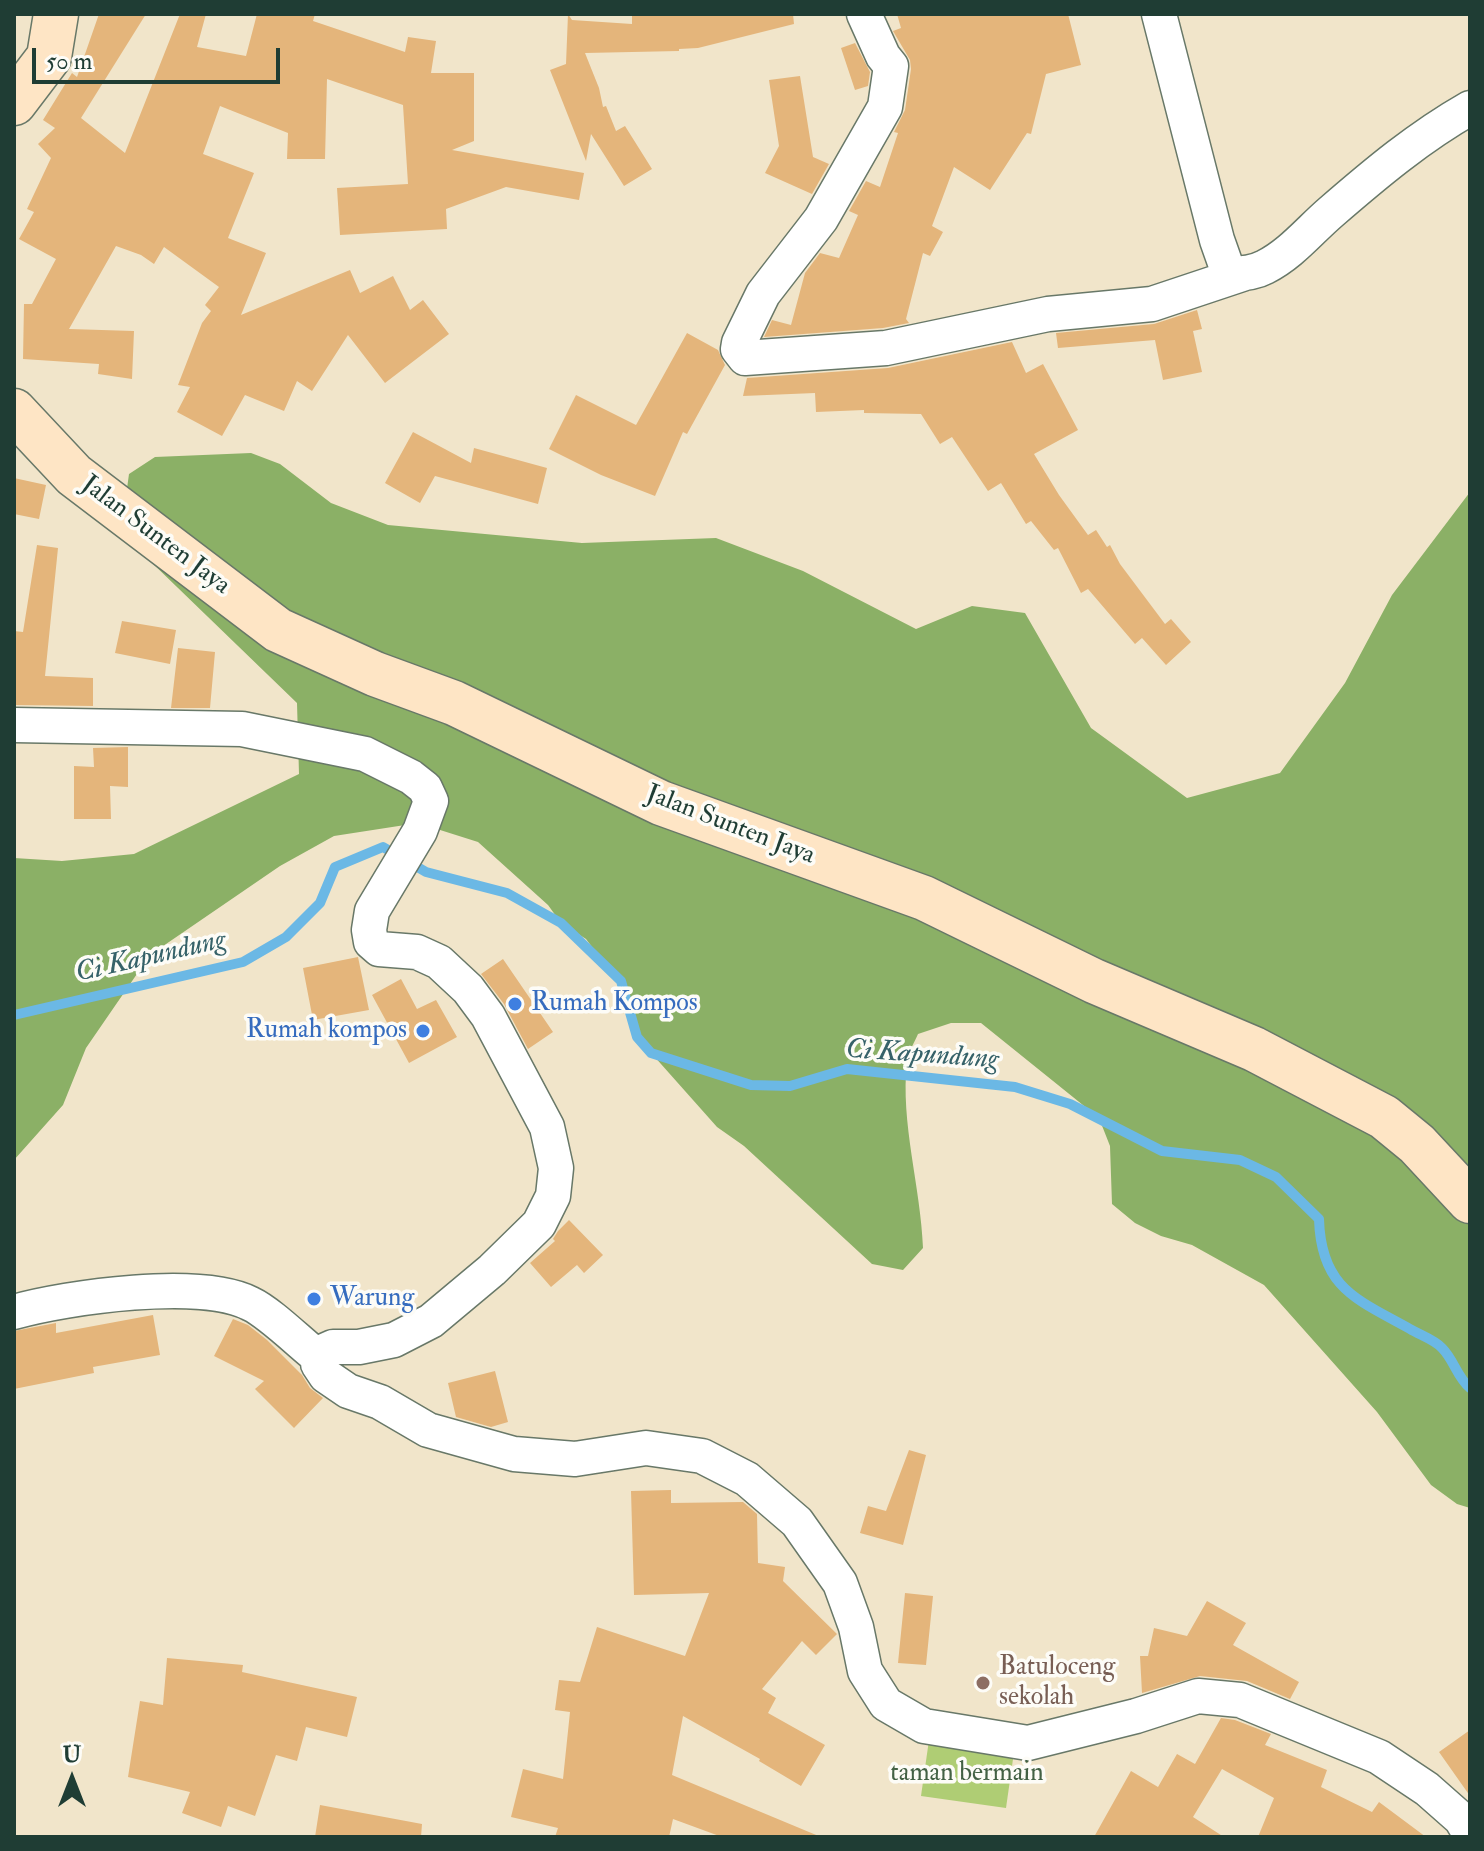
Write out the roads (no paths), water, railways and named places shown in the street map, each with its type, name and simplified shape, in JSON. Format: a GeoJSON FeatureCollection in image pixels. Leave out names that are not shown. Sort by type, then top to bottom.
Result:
{"type":"FeatureCollection","features":[{"type":"Feature","properties":{"kind":"main road"},"geometry":{"type":"LineString","coordinates":[[14,103],[49,57],[56,14]]}},
{"type":"Feature","properties":{"kind":"main road","name":"Jalan Sunten Jaya"},"geometry":{"type":"LineString","coordinates":[[14,411],[74,475],[278,630],[375,674],[454,703],[661,803],[924,898],[1094,981],[1254,1049],[1384,1117],[1417,1144],[1470,1201]]}},
{"type":"Feature","properties":{"kind":"street"},"geometry":{"type":"LineString","coordinates":[[864,14],[883,56],[891,66],[885,107],[821,219],[763,294],[739,343],[738,349],[745,358],[886,348],[1048,314],[1152,304],[1265,267],[1404,151],[1470,108]]}},
{"type":"Feature","properties":{"kind":"street"},"geometry":{"type":"LineString","coordinates":[[1159,14],[1223,261],[1229,274],[1245,273]]}},
{"type":"Feature","properties":{"kind":"street"},"geometry":{"type":"LineString","coordinates":[[14,725],[242,729],[365,754],[411,777],[425,788],[431,801],[420,831],[372,911],[371,942],[379,949],[417,952],[439,962],[468,989],[488,1016],[547,1127],[556,1168],[553,1196],[539,1224],[492,1270],[431,1321],[394,1340],[359,1347],[333,1347],[318,1357]]}},
{"type":"Feature","properties":{"kind":"street"},"geometry":{"type":"LineString","coordinates":[[14,1312],[67,1300],[155,1292],[208,1292],[250,1303],[318,1357]]}},
{"type":"Feature","properties":{"kind":"street"},"geometry":{"type":"LineString","coordinates":[[318,1357],[318,1364],[326,1376],[348,1391],[380,1402],[428,1430],[514,1454],[575,1459],[646,1448],[702,1456],[747,1479],[797,1522],[840,1583],[856,1627],[865,1671],[886,1704],[924,1726],[1028,1743],[1136,1716],[1198,1696],[1240,1700],[1379,1757],[1427,1789],[1461,1819],[1470,1834]]}},
{"type":"Feature","properties":{"kind":"waterway","name":"Ci Kapundung"},"geometry":{"type":"LineString","coordinates":[[14,1015],[243,962],[286,937],[320,903],[335,867],[383,847],[426,872],[507,893],[561,923],[621,981],[637,1037],[651,1053],[751,1085],[790,1086],[847,1069],[1015,1087],[1070,1104],[1162,1151],[1240,1160],[1276,1177],[1319,1219],[1326,1261],[1345,1289],[1373,1309],[1439,1345],[1470,1388]]}},
{"type":"Feature","properties":{"kind":"place","name":"Rumah Kompos"},"geometry":{"type":"Point","coordinates":[515,1004]}},
{"type":"Feature","properties":{"kind":"place","name":"Rumah kompos"},"geometry":{"type":"Point","coordinates":[423,1031]}},
{"type":"Feature","properties":{"kind":"place","name":"Warung"},"geometry":{"type":"Point","coordinates":[314,1299]}},
{"type":"Feature","properties":{"kind":"place","name":"Batuloceng sekolah"},"geometry":{"type":"Point","coordinates":[983,1683]}},
{"type":"Feature","properties":{"kind":"park label","name":"taman bermain"},"geometry":{"type":"Point","coordinates":[967,1774]}}]}
